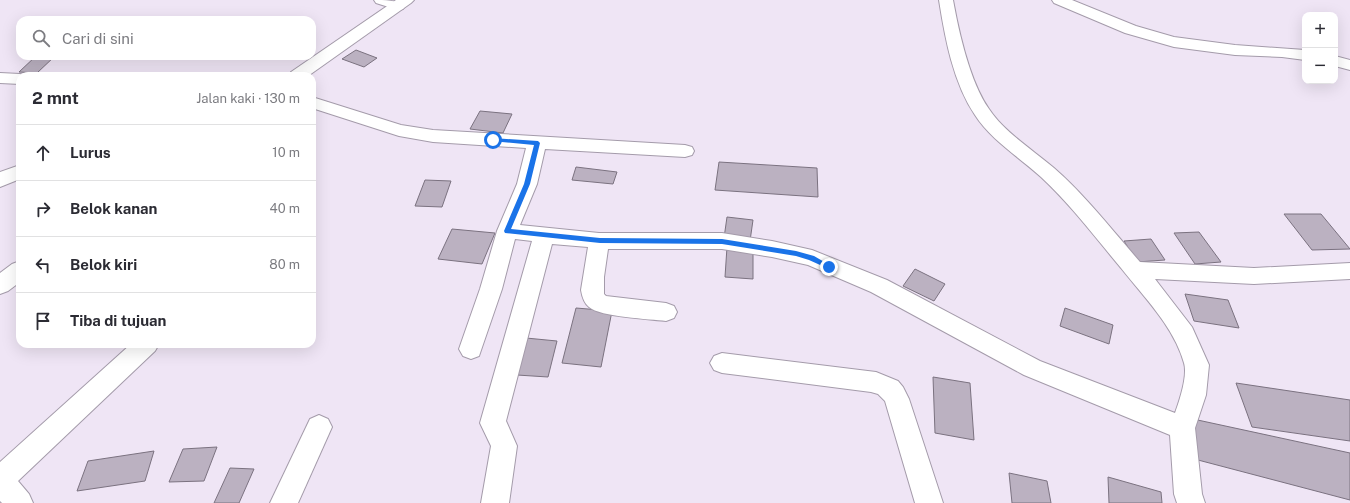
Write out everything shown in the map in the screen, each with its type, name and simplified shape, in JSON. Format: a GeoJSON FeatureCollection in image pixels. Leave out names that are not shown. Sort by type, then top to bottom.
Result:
{"type":"FeatureCollection","features":[{"type":"Feature","properties":{"kind":"main road"},"geometry":{"type":"LineString","coordinates":[[303,72],[402,3]]}},
{"type":"Feature","properties":{"kind":"main road"},"geometry":{"type":"LineString","coordinates":[[0,285],[16,273]]}},
{"type":"Feature","properties":{"kind":"street"},"geometry":{"type":"LineString","coordinates":[[381,0],[402,3]]}},
{"type":"Feature","properties":{"kind":"street"},"geometry":{"type":"LineString","coordinates":[[946,0],[958,55],[971,94],[982,114],[994,127],[1048,173],[1081,206],[1162,302],[1184,334],[1196,365],[1194,395],[1182,428],[1188,494],[1191,503]]}},
{"type":"Feature","properties":{"kind":"street"},"geometry":{"type":"LineString","coordinates":[[1059,0],[1120,26],[1150,36],[1199,46],[1244,51],[1290,52],[1302,54]]}},
{"type":"Feature","properties":{"kind":"street"},"geometry":{"type":"LineString","coordinates":[[1338,62],[1350,65]]}},
{"type":"Feature","properties":{"kind":"street"},"geometry":{"type":"LineString","coordinates":[[0,78],[16,79]]}},
{"type":"Feature","properties":{"kind":"street"},"geometry":{"type":"LineString","coordinates":[[316,103],[399,130],[433,136],[685,151]]}},
{"type":"Feature","properties":{"kind":"street"},"geometry":{"type":"LineString","coordinates":[[471,349],[491,289],[507,231],[527,184],[538,143]]}},
{"type":"Feature","properties":{"kind":"street"},"geometry":{"type":"LineString","coordinates":[[0,180],[16,173]]}},
{"type":"Feature","properties":{"kind":"street"},"geometry":{"type":"LineString","coordinates":[[507,231],[600,241],[722,241],[796,253],[812,258],[879,286],[1032,368],[1182,428]]}},
{"type":"Feature","properties":{"kind":"street"},"geometry":{"type":"LineString","coordinates":[[495,503],[504,446],[501,436],[493,423],[544,235]]}},
{"type":"Feature","properties":{"kind":"street"},"geometry":{"type":"LineString","coordinates":[[600,241],[592,287],[594,298],[602,304],[666,312]]}},
{"type":"Feature","properties":{"kind":"street"},"geometry":{"type":"LineString","coordinates":[[1136,270],[1254,276],[1350,271]]}},
{"type":"Feature","properties":{"kind":"street"},"geometry":{"type":"LineString","coordinates":[[19,503],[0,480],[143,348]]}},
{"type":"Feature","properties":{"kind":"street"},"geometry":{"type":"LineString","coordinates":[[722,363],[871,381],[888,385],[897,399],[929,503]]}},
{"type":"Feature","properties":{"kind":"street"},"geometry":{"type":"LineString","coordinates":[[284,503],[319,427]]}},
{"type":"Feature","properties":{"kind":"building"},"geometry":{"type":"Polygon","coordinates":[[[356,50],[377,58],[364,67],[342,59],[356,50]]]}},
{"type":"Feature","properties":{"kind":"building"},"geometry":{"type":"Polygon","coordinates":[[[32,60],[51,60],[38,72],[19,72],[32,60]]]}},
{"type":"Feature","properties":{"kind":"building"},"geometry":{"type":"Polygon","coordinates":[[[480,111],[512,114],[503,133],[470,129],[480,111]]]}},
{"type":"Feature","properties":{"kind":"building"},"geometry":{"type":"Polygon","coordinates":[[[719,162],[817,168],[818,197],[715,190],[719,162]]]}},
{"type":"Feature","properties":{"kind":"building"},"geometry":{"type":"Polygon","coordinates":[[[576,167],[617,172],[613,184],[572,180],[576,167]]]}},
{"type":"Feature","properties":{"kind":"building"},"geometry":{"type":"Polygon","coordinates":[[[425,180],[451,181],[442,207],[415,206],[425,180]]]}},
{"type":"Feature","properties":{"kind":"building"},"geometry":{"type":"Polygon","coordinates":[[[1284,214],[1321,214],[1350,249],[1312,250],[1284,214]]]}},
{"type":"Feature","properties":{"kind":"building"},"geometry":{"type":"Polygon","coordinates":[[[727,217],[753,220],[750,241],[724,238],[727,217]]]}},
{"type":"Feature","properties":{"kind":"building"},"geometry":{"type":"Polygon","coordinates":[[[452,229],[495,233],[482,264],[438,259],[452,229]]]}},
{"type":"Feature","properties":{"kind":"building"},"geometry":{"type":"Polygon","coordinates":[[[1199,232],[1221,262],[1195,264],[1174,233],[1199,232]]]}},
{"type":"Feature","properties":{"kind":"building"},"geometry":{"type":"Polygon","coordinates":[[[1151,239],[1165,260],[1137,262],[1124,241],[1151,239]]]}},
{"type":"Feature","properties":{"kind":"building"},"geometry":{"type":"Polygon","coordinates":[[[727,247],[753,249],[753,279],[725,277],[727,247]]]}},
{"type":"Feature","properties":{"kind":"building"},"geometry":{"type":"Polygon","coordinates":[[[915,269],[945,284],[934,301],[903,286],[915,269]]]}},
{"type":"Feature","properties":{"kind":"building"},"geometry":{"type":"Polygon","coordinates":[[[1185,294],[1228,300],[1239,328],[1194,321],[1185,294]]]}},
{"type":"Feature","properties":{"kind":"building"},"geometry":{"type":"Polygon","coordinates":[[[576,308],[612,311],[601,367],[562,363],[576,308]]]}},
{"type":"Feature","properties":{"kind":"building"},"geometry":{"type":"Polygon","coordinates":[[[1065,308],[1113,325],[1109,344],[1060,326],[1065,308]]]}},
{"type":"Feature","properties":{"kind":"building"},"geometry":{"type":"Polygon","coordinates":[[[526,338],[557,341],[548,377],[517,375],[526,338]]]}},
{"type":"Feature","properties":{"kind":"building"},"geometry":{"type":"Polygon","coordinates":[[[933,377],[970,383],[974,440],[935,433],[933,377]]]}},
{"type":"Feature","properties":{"kind":"building"},"geometry":{"type":"Polygon","coordinates":[[[1236,383],[1350,400],[1350,441],[1252,427],[1236,383]]]}},
{"type":"Feature","properties":{"kind":"building"},"geometry":{"type":"Polygon","coordinates":[[[1193,419],[1350,453],[1350,500],[1198,460],[1193,419]]]}},
{"type":"Feature","properties":{"kind":"building"},"geometry":{"type":"Polygon","coordinates":[[[217,447],[204,481],[169,482],[183,449],[217,447]]]}},
{"type":"Feature","properties":{"kind":"building"},"geometry":{"type":"Polygon","coordinates":[[[154,451],[145,481],[77,491],[88,461],[154,451]]]}},
{"type":"Feature","properties":{"kind":"building"},"geometry":{"type":"Polygon","coordinates":[[[230,468],[254,469],[239,503],[214,503],[230,468]]]}},
{"type":"Feature","properties":{"kind":"building"},"geometry":{"type":"Polygon","coordinates":[[[1009,473],[1047,481],[1051,503],[1012,503],[1009,473]]]}},
{"type":"Feature","properties":{"kind":"building"},"geometry":{"type":"Polygon","coordinates":[[[1108,477],[1161,492],[1162,503],[1109,503],[1108,477]]]}},
{"type":"Feature","properties":{"kind":"route"},"geometry":{"type":"LineString","coordinates":[[493,140],[538,143],[527,184],[507,231],[600,241],[722,241],[796,253],[812,258],[829,267]]}}]}
